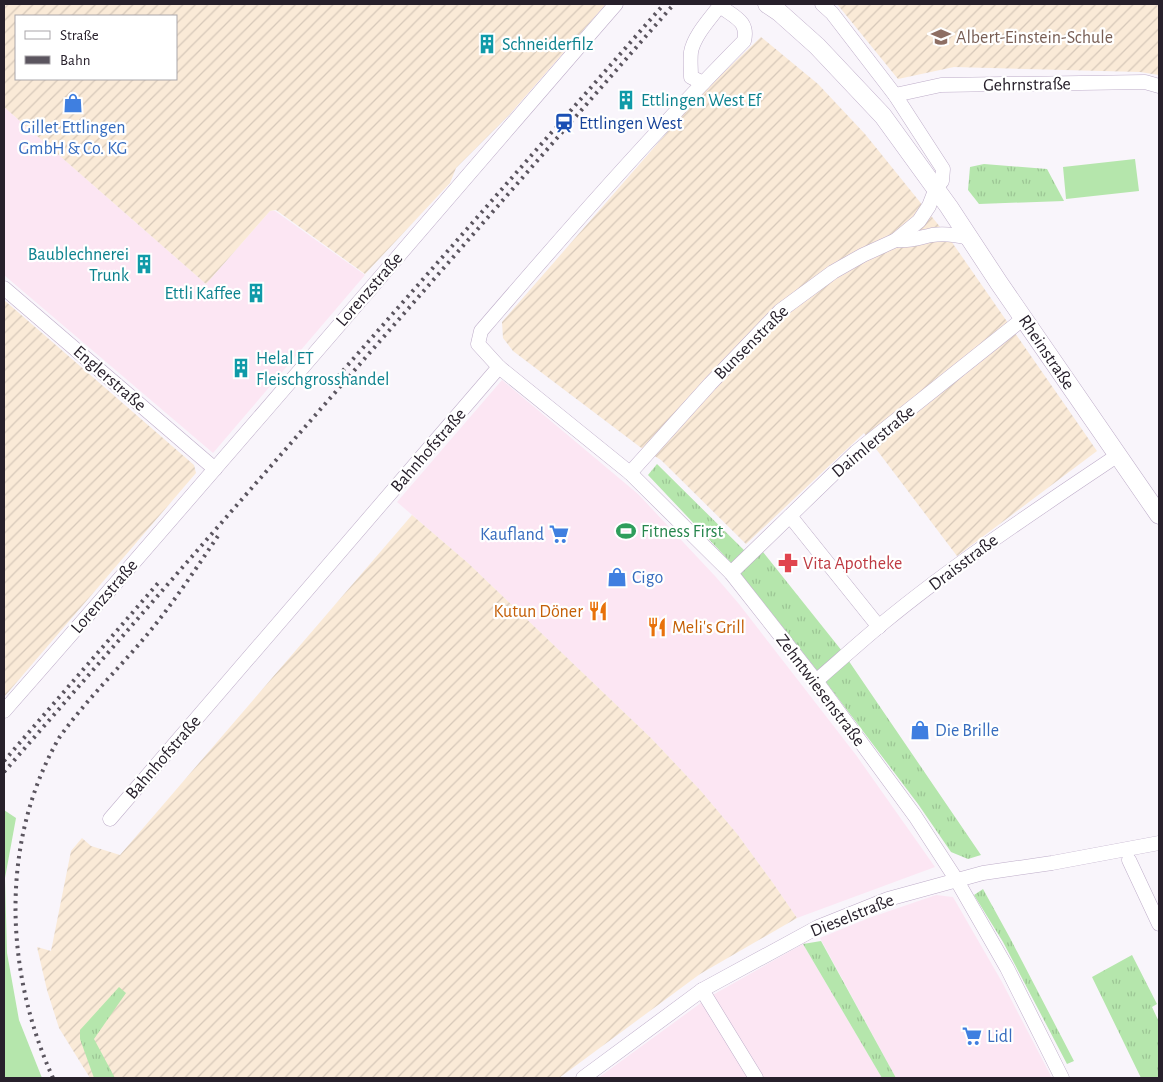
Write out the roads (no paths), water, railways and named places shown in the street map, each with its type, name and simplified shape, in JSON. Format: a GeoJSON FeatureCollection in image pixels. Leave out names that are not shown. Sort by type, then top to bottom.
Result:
{"type":"FeatureCollection","features":[{"type":"Feature","properties":{"kind":"main road","name":"Rheinstraße"},"geometry":{"type":"LineString","coordinates":[[767,4],[779,12],[817,46],[883,116],[936,188],[1159,515]]}},
{"type":"Feature","properties":{"kind":"street","name":"Lorenzstraße"},"geometry":{"type":"LineString","coordinates":[[4,711],[616,4]]}},
{"type":"Feature","properties":{"kind":"street"},"geometry":{"type":"LineString","coordinates":[[822,4],[832,13],[895,95],[943,168],[942,181],[936,188]]}},
{"type":"Feature","properties":{"kind":"street"},"geometry":{"type":"LineString","coordinates":[[500,367],[478,344],[481,331],[581,216],[744,41],[746,32],[744,24],[720,5],[696,39],[692,49],[692,77],[703,83]]}},
{"type":"Feature","properties":{"kind":"street","name":"Gehrnstraße"},"geometry":{"type":"LineString","coordinates":[[895,95],[941,85],[1145,82],[1159,86]]}},
{"type":"Feature","properties":{"kind":"street","name":"Bunsenstraße"},"geometry":{"type":"LineString","coordinates":[[630,473],[710,384],[780,311],[833,272],[896,240],[919,221],[936,188]]}},
{"type":"Feature","properties":{"kind":"street","name":"Bunsenstraße"},"geometry":{"type":"LineString","coordinates":[[896,240],[908,241],[939,234],[952,234],[969,238]]}},
{"type":"Feature","properties":{"kind":"street","name":"Englerstraße"},"geometry":{"type":"LineString","coordinates":[[4,288],[215,469]]}},
{"type":"Feature","properties":{"kind":"street","name":"Daimlerstraße"},"geometry":{"type":"LineString","coordinates":[[731,573],[856,452],[1024,318]]}},
{"type":"Feature","properties":{"kind":"street","name":"Zehntwiesenstraße"},"geometry":{"type":"LineString","coordinates":[[500,367],[630,473],[731,573],[816,681],[915,816],[956,879],[1007,968],[1062,1078]]}},
{"type":"Feature","properties":{"kind":"street","name":"Bahnhofstraße"},"geometry":{"type":"LineString","coordinates":[[110,819],[500,367]]}},
{"type":"Feature","properties":{"kind":"street","name":"Draisstraße"},"geometry":{"type":"LineString","coordinates":[[816,681],[933,584],[1023,518],[1118,455]]}},
{"type":"Feature","properties":{"kind":"street"},"geometry":{"type":"LineString","coordinates":[[790,516],[879,627]]}},
{"type":"Feature","properties":{"kind":"street","name":"Dieselstraße"},"geometry":{"type":"LineString","coordinates":[[583,1078],[702,990],[818,927],[888,898],[983,873],[1159,844]]}},
{"type":"Feature","properties":{"kind":"street"},"geometry":{"type":"LineString","coordinates":[[1129,860],[1159,924]]}},
{"type":"Feature","properties":{"kind":"street"},"geometry":{"type":"LineString","coordinates":[[702,990],[756,1078]]}},
{"type":"Feature","properties":{"kind":"railway"},"geometry":{"type":"LineString","coordinates":[[333,382],[664,4]]}},
{"type":"Feature","properties":{"kind":"railway"},"geometry":{"type":"LineString","coordinates":[[4,772],[674,4]]}},
{"type":"Feature","properties":{"kind":"railway"},"geometry":{"type":"LineString","coordinates":[[53,1078],[37,1037],[25,994],[18,950],[16,906],[18,862],[26,819],[40,778],[59,738],[81,709],[155,625],[220,533]]}},
{"type":"Feature","properties":{"kind":"railway"},"geometry":{"type":"LineString","coordinates":[[4,761],[159,582]]}},
{"type":"Feature","properties":{"kind":"place","name":"Albert-Einstein-Schule"},"geometry":{"type":"Point","coordinates":[941,37]}},
{"type":"Feature","properties":{"kind":"place","name":"Schneiderfilz"},"geometry":{"type":"Point","coordinates":[487,44]}},
{"type":"Feature","properties":{"kind":"place","name":"Ettlingen West Ef"},"geometry":{"type":"Point","coordinates":[626,100]}},
{"type":"Feature","properties":{"kind":"place","name":"Gillet Ettlingen GmbH & Co. KG"},"geometry":{"type":"Point","coordinates":[73,103]}},
{"type":"Feature","properties":{"kind":"place","name":"Ettlingen West"},"geometry":{"type":"Point","coordinates":[564,123]}},
{"type":"Feature","properties":{"kind":"place","name":"Baublechnerei Trunk"},"geometry":{"type":"Point","coordinates":[144,264]}},
{"type":"Feature","properties":{"kind":"place","name":"Ettli Kaffee"},"geometry":{"type":"Point","coordinates":[256,293]}},
{"type":"Feature","properties":{"kind":"place","name":"Helal ET Fleischgrosshandel"},"geometry":{"type":"Point","coordinates":[241,368]}},
{"type":"Feature","properties":{"kind":"place","name":"Fitness First"},"geometry":{"type":"Point","coordinates":[626,531]}},
{"type":"Feature","properties":{"kind":"place","name":"Kaufland"},"geometry":{"type":"Point","coordinates":[559,534]}},
{"type":"Feature","properties":{"kind":"place","name":"Vita Apotheke"},"geometry":{"type":"Point","coordinates":[788,563]}},
{"type":"Feature","properties":{"kind":"place","name":"Cigo"},"geometry":{"type":"Point","coordinates":[617,577]}},
{"type":"Feature","properties":{"kind":"place","name":"Kutun Döner"},"geometry":{"type":"Point","coordinates":[598,611]}},
{"type":"Feature","properties":{"kind":"place","name":"Meli's Grill"},"geometry":{"type":"Point","coordinates":[657,627]}},
{"type":"Feature","properties":{"kind":"place","name":"Die Brille"},"geometry":{"type":"Point","coordinates":[920,730]}},
{"type":"Feature","properties":{"kind":"place","name":"Lidl"},"geometry":{"type":"Point","coordinates":[972,1036]}}]}
